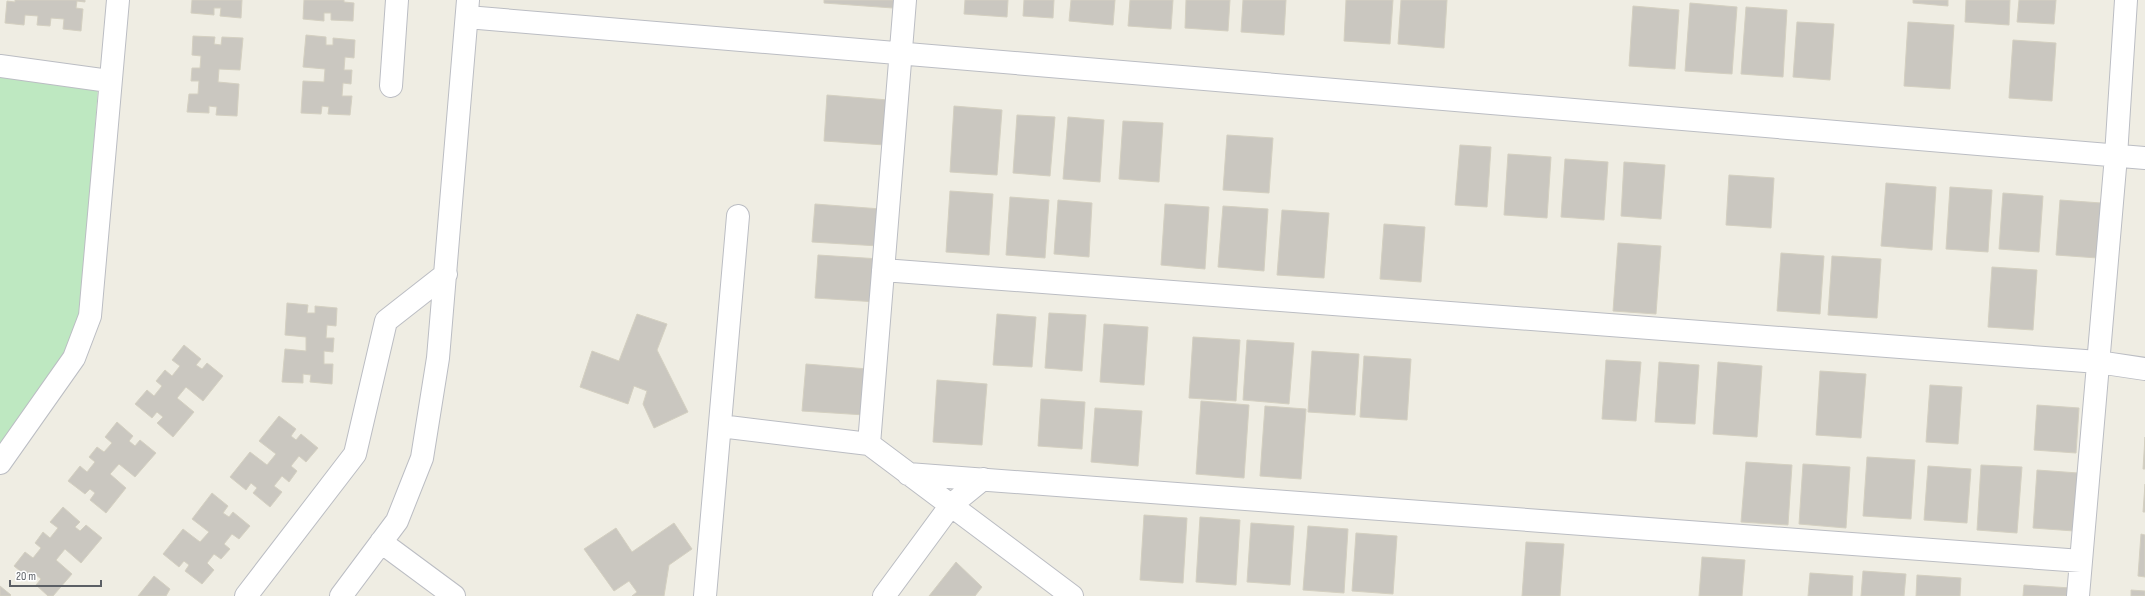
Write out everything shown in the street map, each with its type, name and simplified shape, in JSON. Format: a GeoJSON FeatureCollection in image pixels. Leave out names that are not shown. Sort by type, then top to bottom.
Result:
{"type":"FeatureCollection","features":[{"type":"Feature","properties":{"kind":"street"},"geometry":{"type":"LineString","coordinates":[[0,463],[74,358],[90,316],[109,81],[118,0]]}},
{"type":"Feature","properties":{"kind":"street"},"geometry":{"type":"LineString","coordinates":[[391,86],[397,0]]}},
{"type":"Feature","properties":{"kind":"street"},"geometry":{"type":"LineString","coordinates":[[869,444],[904,0]]}},
{"type":"Feature","properties":{"kind":"street"},"geometry":{"type":"LineString","coordinates":[[2078,596],[2116,156],[2126,0]]}},
{"type":"Feature","properties":{"kind":"street"},"geometry":{"type":"LineString","coordinates":[[341,596],[397,521],[422,458],[438,358],[468,8],[900,53],[2145,158]]}},
{"type":"Feature","properties":{"kind":"street"},"geometry":{"type":"LineString","coordinates":[[0,66],[109,81]]}},
{"type":"Feature","properties":{"kind":"street"},"geometry":{"type":"LineString","coordinates":[[705,596],[738,216]]}},
{"type":"Feature","properties":{"kind":"street"},"geometry":{"type":"LineString","coordinates":[[883,270],[2098,362],[2145,369]]}},
{"type":"Feature","properties":{"kind":"street"},"geometry":{"type":"LineString","coordinates":[[246,596],[355,454],[386,321],[446,274]]}},
{"type":"Feature","properties":{"kind":"street"},"geometry":{"type":"LineString","coordinates":[[720,426],[869,444],[1072,596]]}},
{"type":"Feature","properties":{"kind":"street"},"geometry":{"type":"LineString","coordinates":[[908,474],[2081,561]]}},
{"type":"Feature","properties":{"kind":"street"},"geometry":{"type":"LineString","coordinates":[[884,596],[951,506],[983,479]]}},
{"type":"Feature","properties":{"kind":"street"},"geometry":{"type":"LineString","coordinates":[[381,542],[454,596]]}},
{"type":"Feature","properties":{"kind":"green space"},"geometry":{"type":"Polygon","coordinates":[[[0,74],[98,88],[78,348],[0,461],[0,74]]]}},
{"type":"Feature","properties":{"kind":"building"},"geometry":{"type":"Polygon","coordinates":[[[15,0],[85,0],[85,2],[77,1],[76,8],[83,9],[81,31],[63,29],[64,19],[51,18],[50,26],[37,25],[38,16],[25,15],[24,25],[5,23],[7,1],[15,2],[15,0]]]}},
{"type":"Feature","properties":{"kind":"building"},"geometry":{"type":"Polygon","coordinates":[[[192,0],[242,0],[241,18],[220,16],[221,8],[214,8],[214,15],[191,13],[192,0]]]}},
{"type":"Feature","properties":{"kind":"building"},"geometry":{"type":"Polygon","coordinates":[[[304,0],[344,0],[344,2],[354,3],[353,21],[331,20],[331,13],[324,13],[324,21],[303,19],[304,0]]]}},
{"type":"Feature","properties":{"kind":"building"},"geometry":{"type":"Polygon","coordinates":[[[824,0],[894,0],[893,8],[824,3],[824,0]]]}},
{"type":"Feature","properties":{"kind":"building"},"geometry":{"type":"Polygon","coordinates":[[[965,0],[1008,0],[1007,17],[964,14],[965,0]]]}},
{"type":"Feature","properties":{"kind":"building"},"geometry":{"type":"Polygon","coordinates":[[[1024,0],[1054,0],[1053,18],[1023,16],[1024,0]]]}},
{"type":"Feature","properties":{"kind":"building"},"geometry":{"type":"Polygon","coordinates":[[[1071,0],[1115,0],[1113,25],[1069,21],[1071,0]]]}},
{"type":"Feature","properties":{"kind":"building"},"geometry":{"type":"Polygon","coordinates":[[[1130,0],[1173,0],[1171,29],[1128,26],[1130,0]]]}},
{"type":"Feature","properties":{"kind":"building"},"geometry":{"type":"Polygon","coordinates":[[[1186,0],[1230,0],[1228,31],[1185,28],[1186,0]]]}},
{"type":"Feature","properties":{"kind":"building"},"geometry":{"type":"Polygon","coordinates":[[[1243,0],[1286,0],[1284,35],[1241,32],[1243,0]]]}},
{"type":"Feature","properties":{"kind":"building"},"geometry":{"type":"Polygon","coordinates":[[[1346,0],[1393,0],[1390,44],[1344,41],[1346,0]]]}},
{"type":"Feature","properties":{"kind":"building"},"geometry":{"type":"Polygon","coordinates":[[[1401,0],[1447,0],[1444,48],[1398,44],[1401,0]]]}},
{"type":"Feature","properties":{"kind":"building"},"geometry":{"type":"Polygon","coordinates":[[[1913,0],[1948,0],[1948,6],[1913,3],[1913,0]]]}},
{"type":"Feature","properties":{"kind":"building"},"geometry":{"type":"Polygon","coordinates":[[[1966,0],[2010,0],[2009,25],[1965,22],[1966,0]]]}},
{"type":"Feature","properties":{"kind":"building"},"geometry":{"type":"Polygon","coordinates":[[[2019,0],[2056,0],[2054,24],[2017,22],[2019,0]]]}},
{"type":"Feature","properties":{"kind":"building"},"geometry":{"type":"Polygon","coordinates":[[[1690,3],[1737,7],[1732,74],[1685,71],[1690,3]]]}},
{"type":"Feature","properties":{"kind":"building"},"geometry":{"type":"Polygon","coordinates":[[[1633,6],[1679,10],[1675,69],[1629,66],[1633,6]]]}},
{"type":"Feature","properties":{"kind":"building"},"geometry":{"type":"Polygon","coordinates":[[[1746,7],[1787,10],[1783,77],[1741,74],[1746,7]]]}},
{"type":"Feature","properties":{"kind":"building"},"geometry":{"type":"Polygon","coordinates":[[[1797,22],[1834,24],[1830,80],[1793,77],[1797,22]]]}},
{"type":"Feature","properties":{"kind":"building"},"geometry":{"type":"Polygon","coordinates":[[[1908,22],[1954,25],[1950,89],[1904,86],[1908,22]]]}},
{"type":"Feature","properties":{"kind":"building"},"geometry":{"type":"Polygon","coordinates":[[[306,35],[326,37],[326,45],[333,45],[333,38],[355,40],[354,58],[345,57],[344,70],[352,70],[351,84],[343,83],[342,96],[352,96],[350,115],[328,114],[329,107],[322,106],[321,114],[301,113],[303,81],[324,82],[325,69],[303,67],[306,35]]]}},
{"type":"Feature","properties":{"kind":"building"},"geometry":{"type":"Polygon","coordinates":[[[193,36],[215,37],[214,44],[221,45],[222,37],[243,38],[240,70],[219,69],[218,82],[239,84],[237,116],[216,115],[217,107],[209,106],[209,113],[187,112],[189,94],[198,94],[199,81],[191,81],[192,68],[200,68],[201,56],[192,55],[193,36]]]}},
{"type":"Feature","properties":{"kind":"building"},"geometry":{"type":"Polygon","coordinates":[[[2013,40],[2056,43],[2052,101],[2009,98],[2013,40]]]}},
{"type":"Feature","properties":{"kind":"building"},"geometry":{"type":"Polygon","coordinates":[[[827,95],[888,100],[885,145],[824,141],[827,95]]]}},
{"type":"Feature","properties":{"kind":"building"},"geometry":{"type":"Polygon","coordinates":[[[954,106],[1002,110],[997,175],[950,172],[954,106]]]}},
{"type":"Feature","properties":{"kind":"building"},"geometry":{"type":"Polygon","coordinates":[[[1017,115],[1055,117],[1050,176],[1013,173],[1017,115]]]}},
{"type":"Feature","properties":{"kind":"building"},"geometry":{"type":"Polygon","coordinates":[[[1068,117],[1104,120],[1100,182],[1063,179],[1068,117]]]}},
{"type":"Feature","properties":{"kind":"building"},"geometry":{"type":"Polygon","coordinates":[[[1123,121],[1163,123],[1159,182],[1119,179],[1123,121]]]}},
{"type":"Feature","properties":{"kind":"building"},"geometry":{"type":"Polygon","coordinates":[[[1227,135],[1273,138],[1269,193],[1223,190],[1227,135]]]}},
{"type":"Feature","properties":{"kind":"building"},"geometry":{"type":"Polygon","coordinates":[[[1460,145],[1491,147],[1487,207],[1455,205],[1460,145]]]}},
{"type":"Feature","properties":{"kind":"building"},"geometry":{"type":"Polygon","coordinates":[[[1508,154],[1551,157],[1547,218],[1504,215],[1508,154]]]}},
{"type":"Feature","properties":{"kind":"building"},"geometry":{"type":"Polygon","coordinates":[[[1565,159],[1608,162],[1604,220],[1561,217],[1565,159]]]}},
{"type":"Feature","properties":{"kind":"building"},"geometry":{"type":"Polygon","coordinates":[[[1624,162],[1665,165],[1661,219],[1621,216],[1624,162]]]}},
{"type":"Feature","properties":{"kind":"building"},"geometry":{"type":"Polygon","coordinates":[[[1729,175],[1774,178],[1771,228],[1726,225],[1729,175]]]}},
{"type":"Feature","properties":{"kind":"building"},"geometry":{"type":"Polygon","coordinates":[[[1886,183],[1936,187],[1932,250],[1881,246],[1886,183]]]}},
{"type":"Feature","properties":{"kind":"building"},"geometry":{"type":"Polygon","coordinates":[[[1950,187],[1992,190],[1988,252],[1946,249],[1950,187]]]}},
{"type":"Feature","properties":{"kind":"building"},"geometry":{"type":"Polygon","coordinates":[[[950,191],[993,194],[989,255],[946,252],[950,191]]]}},
{"type":"Feature","properties":{"kind":"building"},"geometry":{"type":"Polygon","coordinates":[[[2003,193],[2043,196],[2039,252],[1999,249],[2003,193]]]}},
{"type":"Feature","properties":{"kind":"building"},"geometry":{"type":"Polygon","coordinates":[[[1010,197],[1049,200],[1045,258],[1006,255],[1010,197]]]}},
{"type":"Feature","properties":{"kind":"building"},"geometry":{"type":"Polygon","coordinates":[[[1058,200],[1092,203],[1089,257],[1054,254],[1058,200]]]}},
{"type":"Feature","properties":{"kind":"building"},"geometry":{"type":"Polygon","coordinates":[[[2060,200],[2101,203],[2098,258],[2056,255],[2060,200]]]}},
{"type":"Feature","properties":{"kind":"building"},"geometry":{"type":"Polygon","coordinates":[[[815,204],[881,209],[879,246],[812,242],[815,204]]]}},
{"type":"Feature","properties":{"kind":"building"},"geometry":{"type":"Polygon","coordinates":[[[1165,204],[1209,207],[1205,269],[1161,265],[1165,204]]]}},
{"type":"Feature","properties":{"kind":"building"},"geometry":{"type":"Polygon","coordinates":[[[1223,206],[1268,209],[1264,271],[1218,267],[1223,206]]]}},
{"type":"Feature","properties":{"kind":"building"},"geometry":{"type":"Polygon","coordinates":[[[1282,210],[1329,213],[1324,278],[1277,275],[1282,210]]]}},
{"type":"Feature","properties":{"kind":"building"},"geometry":{"type":"Polygon","coordinates":[[[1384,224],[1425,227],[1421,282],[1380,279],[1384,224]]]}},
{"type":"Feature","properties":{"kind":"building"},"geometry":{"type":"Polygon","coordinates":[[[1618,243],[1661,246],[1656,314],[1613,311],[1618,243]]]}},
{"type":"Feature","properties":{"kind":"building"},"geometry":{"type":"Polygon","coordinates":[[[1781,253],[1824,256],[1820,314],[1777,311],[1781,253]]]}},
{"type":"Feature","properties":{"kind":"building"},"geometry":{"type":"Polygon","coordinates":[[[818,255],[880,259],[877,302],[815,298],[818,255]]]}},
{"type":"Feature","properties":{"kind":"building"},"geometry":{"type":"Polygon","coordinates":[[[1832,256],[1881,259],[1877,318],[1828,315],[1832,256]]]}},
{"type":"Feature","properties":{"kind":"building"},"geometry":{"type":"Polygon","coordinates":[[[1992,267],[2037,270],[2033,330],[1988,327],[1992,267]]]}},
{"type":"Feature","properties":{"kind":"building"},"geometry":{"type":"Polygon","coordinates":[[[287,303],[308,305],[307,313],[315,313],[315,306],[337,308],[336,326],[327,325],[326,338],[334,338],[333,352],[324,351],[324,364],[333,364],[332,384],[310,382],[311,375],[303,374],[303,383],[282,382],[285,349],[306,351],[306,337],[285,335],[287,303]]]}},
{"type":"Feature","properties":{"kind":"building"},"geometry":{"type":"Polygon","coordinates":[[[1049,313],[1086,315],[1082,371],[1045,368],[1049,313]]]}},
{"type":"Feature","properties":{"kind":"building"},"geometry":{"type":"Polygon","coordinates":[[[637,314],[667,324],[657,350],[688,412],[654,428],[643,404],[647,391],[634,386],[628,404],[580,387],[592,351],[619,361],[637,314]]]}},
{"type":"Feature","properties":{"kind":"building"},"geometry":{"type":"Polygon","coordinates":[[[997,314],[1036,317],[1032,367],[993,365],[997,314]]]}},
{"type":"Feature","properties":{"kind":"building"},"geometry":{"type":"Polygon","coordinates":[[[1104,324],[1148,327],[1144,385],[1100,382],[1104,324]]]}},
{"type":"Feature","properties":{"kind":"building"},"geometry":{"type":"Polygon","coordinates":[[[1193,337],[1240,340],[1236,401],[1189,398],[1193,337]]]}},
{"type":"Feature","properties":{"kind":"building"},"geometry":{"type":"Polygon","coordinates":[[[1247,340],[1294,343],[1289,404],[1243,400],[1247,340]]]}},
{"type":"Feature","properties":{"kind":"building"},"geometry":{"type":"Polygon","coordinates":[[[184,345],[201,359],[196,365],[202,369],[207,363],[223,376],[203,401],[186,387],[177,398],[194,412],[173,437],[157,423],[163,417],[157,412],[152,418],[135,404],[147,390],[154,396],[162,386],[156,381],[165,370],[172,376],[180,366],[172,360],[184,345]]]}},
{"type":"Feature","properties":{"kind":"building"},"geometry":{"type":"Polygon","coordinates":[[[1312,351],[1359,354],[1355,415],[1308,412],[1312,351]]]}},
{"type":"Feature","properties":{"kind":"building"},"geometry":{"type":"Polygon","coordinates":[[[1364,356],[1411,359],[1407,420],[1360,417],[1364,356]]]}},
{"type":"Feature","properties":{"kind":"building"},"geometry":{"type":"Polygon","coordinates":[[[1606,360],[1641,362],[1636,421],[1602,419],[1606,360]]]}},
{"type":"Feature","properties":{"kind":"building"},"geometry":{"type":"Polygon","coordinates":[[[1659,362],[1699,365],[1695,424],[1655,422],[1659,362]]]}},
{"type":"Feature","properties":{"kind":"building"},"geometry":{"type":"Polygon","coordinates":[[[1718,362],[1762,366],[1757,437],[1713,434],[1718,362]]]}},
{"type":"Feature","properties":{"kind":"building"},"geometry":{"type":"Polygon","coordinates":[[[806,364],[868,369],[865,415],[802,411],[806,364]]]}},
{"type":"Feature","properties":{"kind":"building"},"geometry":{"type":"Polygon","coordinates":[[[1820,371],[1866,374],[1861,438],[1816,435],[1820,371]]]}},
{"type":"Feature","properties":{"kind":"building"},"geometry":{"type":"Polygon","coordinates":[[[937,380],[987,384],[982,445],[933,442],[937,380]]]}},
{"type":"Feature","properties":{"kind":"building"},"geometry":{"type":"Polygon","coordinates":[[[1930,385],[1962,387],[1958,444],[1926,442],[1930,385]]]}},
{"type":"Feature","properties":{"kind":"building"},"geometry":{"type":"Polygon","coordinates":[[[1041,399],[1085,402],[1082,449],[1038,446],[1041,399]]]}},
{"type":"Feature","properties":{"kind":"building"},"geometry":{"type":"Polygon","coordinates":[[[1201,401],[1249,405],[1244,478],[1196,474],[1201,401]]]}},
{"type":"Feature","properties":{"kind":"building"},"geometry":{"type":"Polygon","coordinates":[[[2037,405],[2079,408],[2076,453],[2034,450],[2037,405]]]}},
{"type":"Feature","properties":{"kind":"building"},"geometry":{"type":"Polygon","coordinates":[[[1265,406],[1306,409],[1301,479],[1260,476],[1265,406]]]}},
{"type":"Feature","properties":{"kind":"building"},"geometry":{"type":"Polygon","coordinates":[[[1095,408],[1142,411],[1138,466],[1091,462],[1095,408]]]}},
{"type":"Feature","properties":{"kind":"building"},"geometry":{"type":"Polygon","coordinates":[[[279,416],[296,429],[291,436],[296,440],[301,434],[318,448],[306,462],[299,456],[291,466],[297,471],[289,482],[282,476],[274,486],[282,492],[270,507],[253,493],[257,488],[251,483],[246,490],[230,477],[250,452],[267,465],[276,454],[259,441],[279,416]]]}},
{"type":"Feature","properties":{"kind":"building"},"geometry":{"type":"Polygon","coordinates":[[[117,422],[133,436],[129,441],[135,446],[140,440],[156,453],[135,477],[119,464],[110,474],[126,488],[106,513],[90,500],[95,493],[90,489],[85,494],[68,481],[80,466],[87,472],[95,462],[89,457],[97,447],[104,452],[112,443],[105,437],[117,422]]]}},
{"type":"Feature","properties":{"kind":"building"},"geometry":{"type":"Polygon","coordinates":[[[2145,437],[2145,469],[2143,469],[2145,437]]]}},
{"type":"Feature","properties":{"kind":"building"},"geometry":{"type":"Polygon","coordinates":[[[1867,457],[1915,460],[1911,519],[1863,516],[1867,457]]]}},
{"type":"Feature","properties":{"kind":"building"},"geometry":{"type":"Polygon","coordinates":[[[1746,462],[1792,465],[1788,525],[1741,522],[1746,462]]]}},
{"type":"Feature","properties":{"kind":"building"},"geometry":{"type":"Polygon","coordinates":[[[1803,464],[1850,467],[1846,528],[1799,524],[1803,464]]]}},
{"type":"Feature","properties":{"kind":"building"},"geometry":{"type":"Polygon","coordinates":[[[1981,465],[2022,467],[2017,533],[1977,530],[1981,465]]]}},
{"type":"Feature","properties":{"kind":"building"},"geometry":{"type":"Polygon","coordinates":[[[1928,466],[1971,469],[1967,523],[1924,520],[1928,466]]]}},
{"type":"Feature","properties":{"kind":"building"},"geometry":{"type":"Polygon","coordinates":[[[2037,470],[2078,473],[2074,531],[2033,528],[2037,470]]]}},
{"type":"Feature","properties":{"kind":"building"},"geometry":{"type":"Polygon","coordinates":[[[2145,484],[2145,512],[2143,512],[2145,484]]]}},
{"type":"Feature","properties":{"kind":"building"},"geometry":{"type":"Polygon","coordinates":[[[212,493],[228,506],[223,513],[229,517],[233,512],[250,526],[239,539],[232,534],[224,544],[230,549],[221,559],[214,554],[207,563],[214,570],[202,584],[185,571],[189,565],[184,561],[179,567],[163,554],[183,529],[200,542],[209,532],[192,519],[212,493]]]}},
{"type":"Feature","properties":{"kind":"building"},"geometry":{"type":"Polygon","coordinates":[[[63,507],[80,522],[75,527],[80,531],[86,525],[102,538],[81,563],[65,549],[56,560],[72,574],[53,596],[48,596],[36,585],[41,579],[35,574],[31,580],[14,566],[25,552],[33,558],[41,548],[35,543],[43,532],[50,538],[58,528],[50,522],[63,507]]]}},
{"type":"Feature","properties":{"kind":"building"},"geometry":{"type":"Polygon","coordinates":[[[1144,515],[1187,518],[1183,583],[1140,580],[1144,515]]]}},
{"type":"Feature","properties":{"kind":"building"},"geometry":{"type":"Polygon","coordinates":[[[1200,517],[1240,520],[1236,585],[1196,582],[1200,517]]]}},
{"type":"Feature","properties":{"kind":"building"},"geometry":{"type":"Polygon","coordinates":[[[674,523],[692,549],[669,565],[664,596],[632,596],[637,592],[629,581],[614,591],[584,549],[616,528],[632,552],[674,523]]]}},
{"type":"Feature","properties":{"kind":"building"},"geometry":{"type":"Polygon","coordinates":[[[1251,523],[1294,526],[1290,585],[1247,582],[1251,523]]]}},
{"type":"Feature","properties":{"kind":"building"},"geometry":{"type":"Polygon","coordinates":[[[1308,526],[1348,529],[1344,593],[1303,590],[1308,526]]]}},
{"type":"Feature","properties":{"kind":"building"},"geometry":{"type":"Polygon","coordinates":[[[1356,533],[1397,536],[1393,594],[1352,591],[1356,533]]]}},
{"type":"Feature","properties":{"kind":"building"},"geometry":{"type":"Polygon","coordinates":[[[2141,534],[2145,535],[2145,577],[2138,576],[2141,534]]]}},
{"type":"Feature","properties":{"kind":"building"},"geometry":{"type":"Polygon","coordinates":[[[1526,542],[1564,544],[1560,596],[1522,596],[1526,542]]]}},
{"type":"Feature","properties":{"kind":"building"},"geometry":{"type":"Polygon","coordinates":[[[1702,557],[1745,560],[1742,596],[1699,596],[1702,557]]]}},
{"type":"Feature","properties":{"kind":"building"},"geometry":{"type":"Polygon","coordinates":[[[956,562],[982,587],[975,596],[929,596],[956,562]]]}},
{"type":"Feature","properties":{"kind":"building"},"geometry":{"type":"Polygon","coordinates":[[[1863,571],[1906,574],[1904,596],[1861,596],[1863,571]]]}},
{"type":"Feature","properties":{"kind":"building"},"geometry":{"type":"Polygon","coordinates":[[[1810,573],[1853,576],[1852,596],[1808,596],[1810,573]]]}},
{"type":"Feature","properties":{"kind":"building"},"geometry":{"type":"Polygon","coordinates":[[[1917,575],[1961,578],[1960,596],[1916,596],[1917,575]]]}},
{"type":"Feature","properties":{"kind":"building"},"geometry":{"type":"Polygon","coordinates":[[[154,576],[170,589],[166,596],[138,596],[154,576]]]}},
{"type":"Feature","properties":{"kind":"building"},"geometry":{"type":"Polygon","coordinates":[[[2024,585],[2071,588],[2070,596],[2023,596],[2024,585]]]}},
{"type":"Feature","properties":{"kind":"building"},"geometry":{"type":"Polygon","coordinates":[[[0,586],[11,595],[0,596],[0,586]]]}},
{"type":"Feature","properties":{"kind":"building"},"geometry":{"type":"Polygon","coordinates":[[[2131,590],[2145,591],[2145,596],[2131,596],[2131,590]]]}}]}
